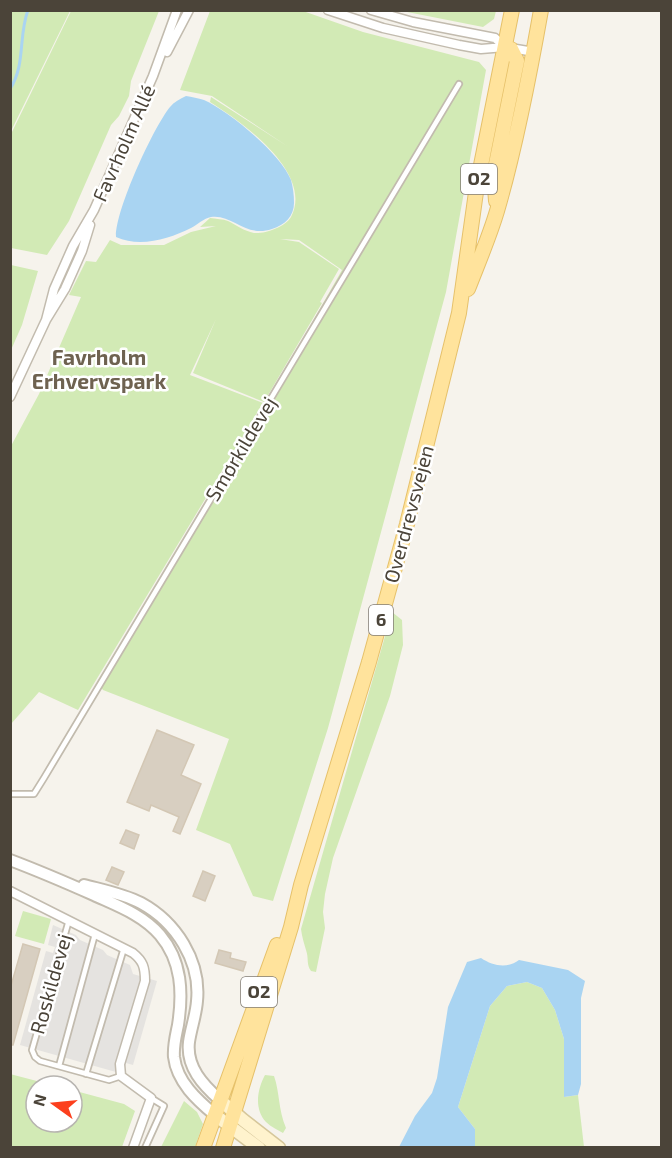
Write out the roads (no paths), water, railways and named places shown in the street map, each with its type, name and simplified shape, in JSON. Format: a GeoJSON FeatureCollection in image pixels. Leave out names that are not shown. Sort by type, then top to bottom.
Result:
{"type":"FeatureCollection","features":[{"type":"Feature","properties":{"kind":"main road","name":"Overdrevsvejen"},"geometry":{"type":"LineString","coordinates":[[225,1114],[291,927],[301,885],[373,651],[407,524],[459,313],[477,185],[512,10]]}},
{"type":"Feature","properties":{"kind":"main road","name":"Overdrevsvejen"},"geometry":{"type":"LineString","coordinates":[[459,313],[496,213],[520,121],[542,10]]}},
{"type":"Feature","properties":{"kind":"main road"},"geometry":{"type":"LineString","coordinates":[[496,213],[494,174],[517,61],[512,49],[505,46]]}},
{"type":"Feature","properties":{"kind":"main road","name":"Overdrevsvejen"},"geometry":{"type":"LineString","coordinates":[[225,1114],[256,1015],[263,982],[301,885]]}},
{"type":"Feature","properties":{"kind":"main road"},"geometry":{"type":"LineString","coordinates":[[203,1148],[225,1114]]}},
{"type":"Feature","properties":{"kind":"main road"},"geometry":{"type":"LineString","coordinates":[[215,1148],[225,1114]]}},
{"type":"Feature","properties":{"kind":"main road"},"geometry":{"type":"LineString","coordinates":[[225,1114],[259,1148]]}},
{"type":"Feature","properties":{"kind":"main road"},"geometry":{"type":"LineString","coordinates":[[225,1114],[279,1148]]}},
{"type":"Feature","properties":{"kind":"main road","name":"6"},"geometry":{"type":"LineString","coordinates":[[223,1148],[225,1114]]}},
{"type":"Feature","properties":{"kind":"street","name":"Favrholm Allé"},"geometry":{"type":"LineString","coordinates":[[10,397],[82,251],[94,210],[153,75],[177,10]]}},
{"type":"Feature","properties":{"kind":"street","name":"Favrholm Allé"},"geometry":{"type":"LineString","coordinates":[[153,75],[189,10]]}},
{"type":"Feature","properties":{"kind":"street"},"geometry":{"type":"LineString","coordinates":[[328,10],[383,28],[459,45],[481,49],[505,46],[534,52]]}},
{"type":"Feature","properties":{"kind":"street"},"geometry":{"type":"LineString","coordinates":[[371,10],[413,22],[495,38],[505,46]]}},
{"type":"Feature","properties":{"kind":"street"},"geometry":{"type":"LineString","coordinates":[[10,860],[140,902],[160,915],[178,934],[189,952],[196,980],[198,1001],[189,1044],[191,1066],[225,1114]]}},
{"type":"Feature","properties":{"kind":"street"},"geometry":{"type":"LineString","coordinates":[[46,873],[127,910],[145,920],[161,935],[173,955],[181,981],[174,1058],[180,1076],[188,1090],[225,1114]]}},
{"type":"Feature","properties":{"kind":"street","name":"Roskildevej"},"geometry":{"type":"LineString","coordinates":[[10,891],[124,948],[142,961],[145,981],[120,1064],[121,1076]]}},
{"type":"Feature","properties":{"kind":"street"},"geometry":{"type":"LineString","coordinates":[[121,1076],[151,1098],[133,1148]]}},
{"type":"Feature","properties":{"kind":"lane","name":"Smørkildevej"},"geometry":{"type":"LineString","coordinates":[[10,794],[33,794],[44,778],[459,84]]}},
{"type":"Feature","properties":{"kind":"lane","name":"Roskildevej"},"geometry":{"type":"LineString","coordinates":[[69,921],[32,1050],[34,1057],[40,1061],[109,1080],[121,1076]]}},
{"type":"Feature","properties":{"kind":"lane","name":"Roskildevej"},"geometry":{"type":"LineString","coordinates":[[58,1066],[96,934]]}},
{"type":"Feature","properties":{"kind":"lane"},"geometry":{"type":"LineString","coordinates":[[86,1074],[124,948]]}},
{"type":"Feature","properties":{"kind":"lane"},"geometry":{"type":"LineString","coordinates":[[181,981],[196,980]]}},
{"type":"Feature","properties":{"kind":"lane"},"geometry":{"type":"LineString","coordinates":[[146,1148],[164,1106],[151,1098]]}},
{"type":"Feature","properties":{"kind":"water"},"geometry":{"type":"Polygon","coordinates":[[[186,96],[204,100],[227,113],[277,158],[291,180],[293,191],[294,208],[285,222],[263,231],[247,228],[219,217],[211,217],[164,239],[135,242],[116,237],[117,225],[128,190],[145,151],[170,107],[186,96]]]}},
{"type":"Feature","properties":{"kind":"water"},"geometry":{"type":"Polygon","coordinates":[[[481,958],[500,965],[510,965],[519,960],[568,970],[585,981],[581,998],[581,1084],[578,1095],[564,1097],[564,1039],[555,1010],[542,988],[527,982],[507,986],[490,1006],[458,1107],[475,1129],[475,1147],[399,1147],[415,1116],[432,1093],[437,1078],[448,1007],[467,962],[481,958]]]}},
{"type":"Feature","properties":{"kind":"waterway"},"geometry":{"type":"LineString","coordinates":[[10,89],[18,70],[28,10]]}},
{"type":"Feature","properties":{"kind":"district","name":"Favrholm Erhvervspark"},"geometry":{"type":"Point","coordinates":[99,370]}}]}
